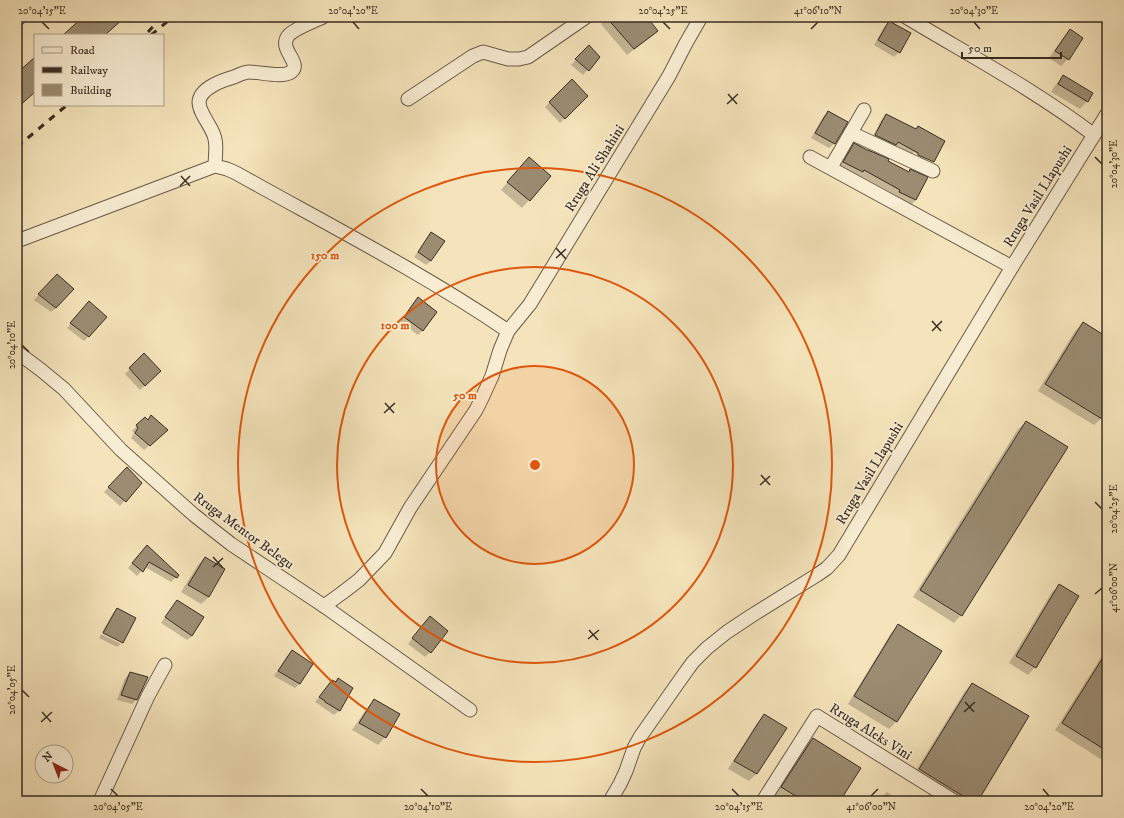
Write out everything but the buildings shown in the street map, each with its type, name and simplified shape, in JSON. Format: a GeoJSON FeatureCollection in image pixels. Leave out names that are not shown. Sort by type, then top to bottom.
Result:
{"type":"FeatureCollection","features":[{"type":"Feature","properties":{"kind":"street"},"geometry":{"type":"LineString","coordinates":[[17,20],[20,17]]}},
{"type":"Feature","properties":{"kind":"street"},"geometry":{"type":"LineString","coordinates":[[215,166],[215,138],[200,107],[200,98],[202,94],[219,82],[247,72],[281,74],[291,72],[295,66],[285,47],[289,34],[323,17]]}},
{"type":"Feature","properties":{"kind":"street"},"geometry":{"type":"LineString","coordinates":[[408,99],[473,56],[483,52],[508,59],[528,57],[586,17]]}},
{"type":"Feature","properties":{"kind":"street","name":"Rruga Ali Shahini"},"geometry":{"type":"LineString","coordinates":[[324,606],[359,580],[385,553],[410,508],[476,410],[492,376],[508,331],[530,304],[669,76],[701,17]]}},
{"type":"Feature","properties":{"kind":"street"},"geometry":{"type":"LineString","coordinates":[[906,17],[1006,76],[1066,114],[1094,135]]}},
{"type":"Feature","properties":{"kind":"street"},"geometry":{"type":"LineString","coordinates":[[831,167],[864,110]]}},
{"type":"Feature","properties":{"kind":"street","name":"Rruga Vasil Llapushi"},"geometry":{"type":"LineString","coordinates":[[610,801],[620,784],[634,748],[640,737],[693,662],[707,648],[727,632],[817,576],[839,555],[1012,268],[1107,114]]}},
{"type":"Feature","properties":{"kind":"street"},"geometry":{"type":"LineString","coordinates":[[850,134],[933,171]]}},
{"type":"Feature","properties":{"kind":"street"},"geometry":{"type":"LineString","coordinates":[[810,157],[831,167],[1012,268]]}},
{"type":"Feature","properties":{"kind":"street"},"geometry":{"type":"LineString","coordinates":[[17,241],[215,166],[236,173],[353,237],[508,331]]}},
{"type":"Feature","properties":{"kind":"street","name":"Rruga Mentor Belegu"},"geometry":{"type":"LineString","coordinates":[[17,352],[64,389],[121,450],[194,515],[231,544],[324,606],[470,710]]}},
{"type":"Feature","properties":{"kind":"street"},"geometry":{"type":"LineString","coordinates":[[100,801],[148,696],[165,665]]}},
{"type":"Feature","properties":{"kind":"street","name":"Rruga Aleks Vini"},"geometry":{"type":"LineString","coordinates":[[763,801],[817,716],[954,801]]}},
{"type":"Feature","properties":{"kind":"railway"},"geometry":{"type":"LineString","coordinates":[[148,32],[162,17]]}},
{"type":"Feature","properties":{"kind":"railway"},"geometry":{"type":"LineString","coordinates":[[152,34],[173,17]]}},
{"type":"Feature","properties":{"kind":"railway"},"geometry":{"type":"LineString","coordinates":[[17,147],[66,106]]}}]}
